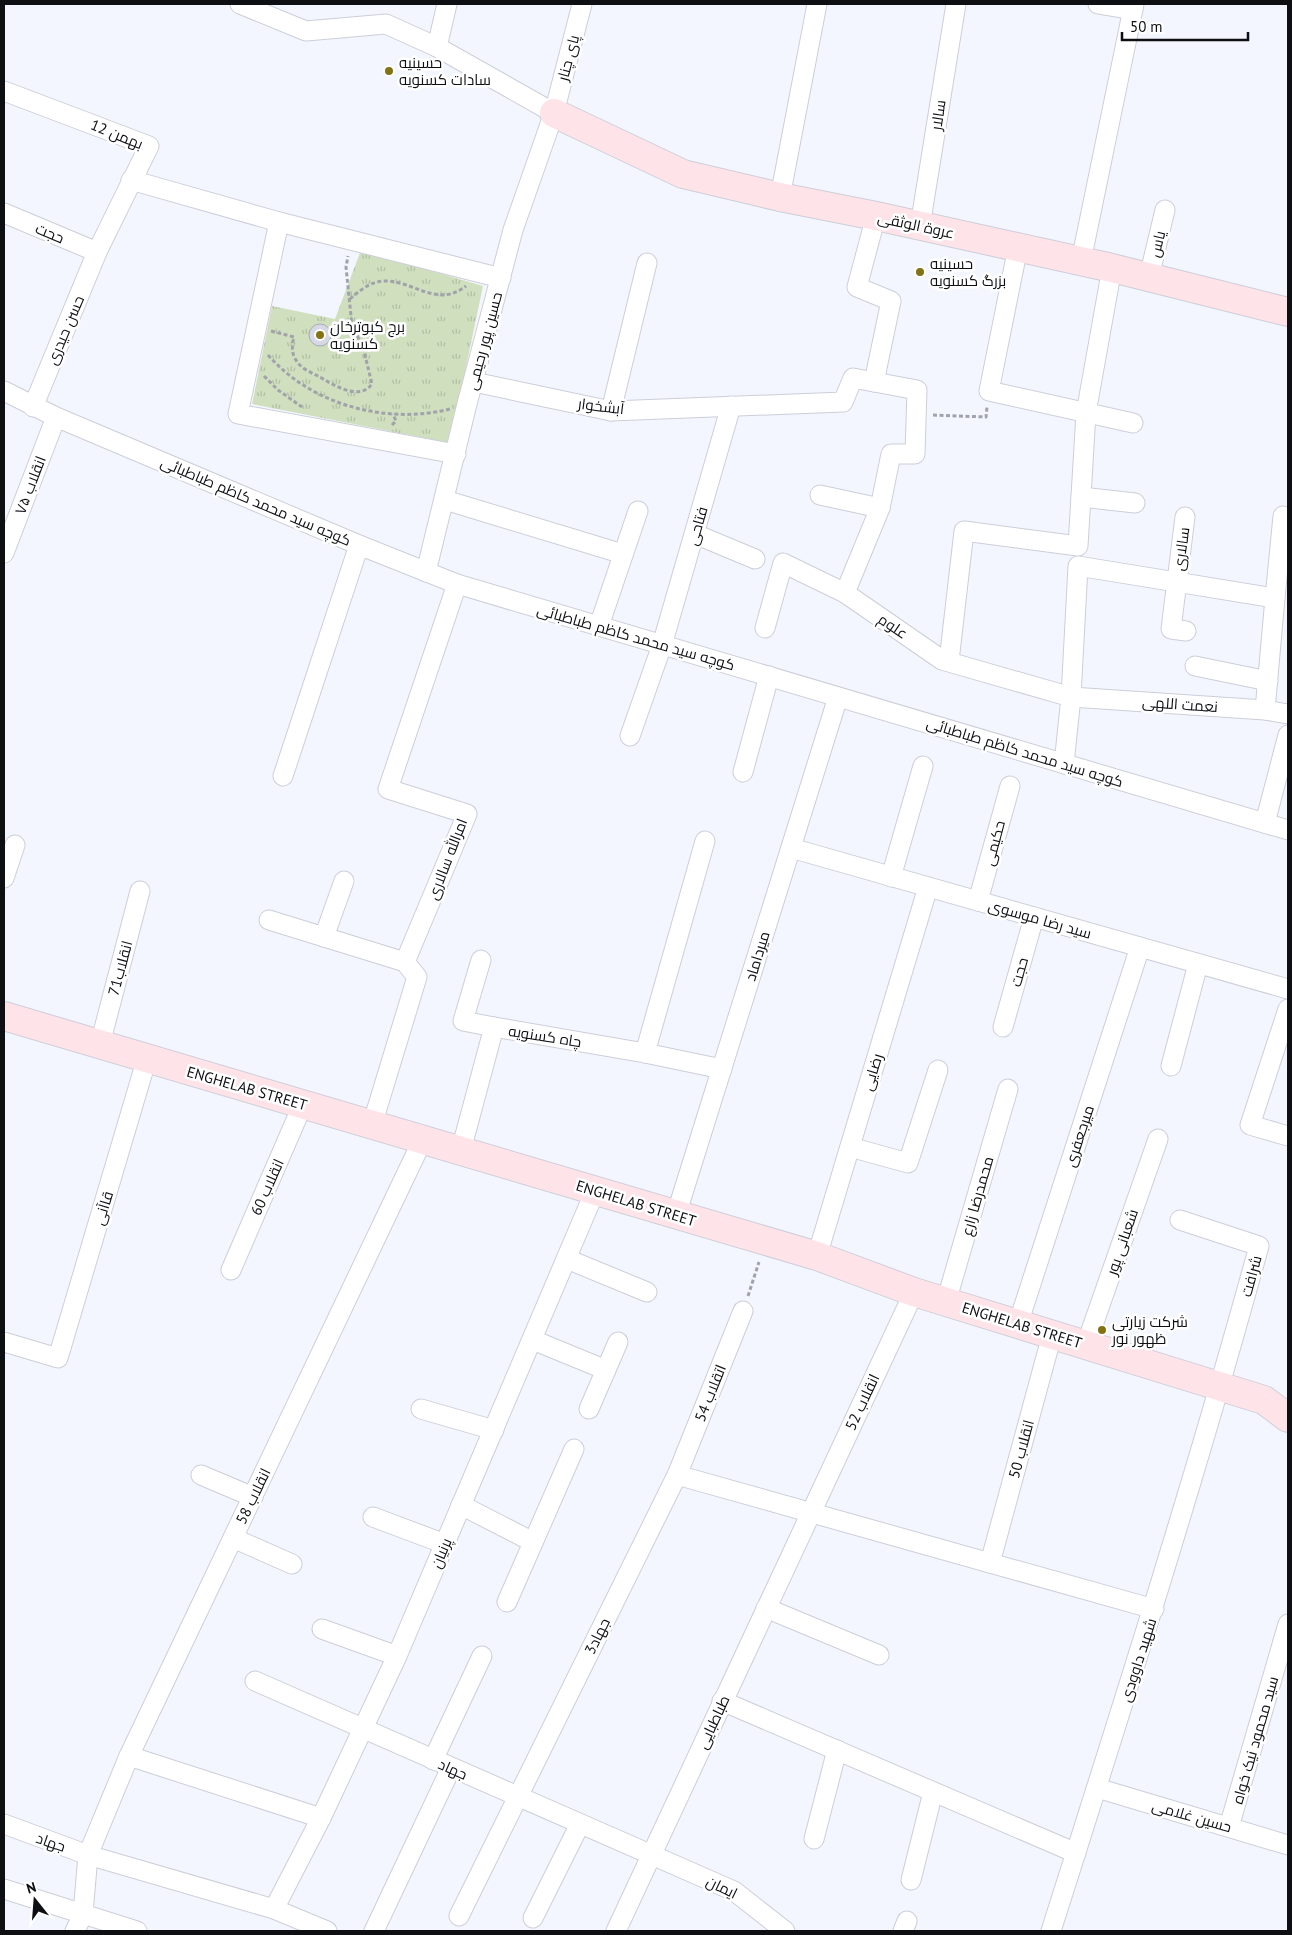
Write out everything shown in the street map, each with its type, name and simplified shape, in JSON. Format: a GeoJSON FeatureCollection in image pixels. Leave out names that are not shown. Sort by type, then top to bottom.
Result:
{"type":"FeatureCollection","features":[{"type":"Feature","properties":{"kind":"main road","name":"عروة الوثقی"},"geometry":{"type":"LineString","coordinates":[[554,113],[683,174],[780,197],[1112,268],[1288,312]]}},
{"type":"Feature","properties":{"kind":"main road","name":"ENGHELAB STREET"},"geometry":{"type":"LineString","coordinates":[[4,1017],[817,1256],[914,1292],[1220,1387],[1276,1400],[1288,1418]]}},
{"type":"Feature","properties":{"kind":"street"},"geometry":{"type":"LineString","coordinates":[[240,4],[306,31],[386,24],[437,47],[554,113]]}},
{"type":"Feature","properties":{"kind":"street"},"geometry":{"type":"LineString","coordinates":[[437,47],[447,4]]}},
{"type":"Feature","properties":{"kind":"street","name":"پای چنار"},"geometry":{"type":"LineString","coordinates":[[554,113],[582,4]]}},
{"type":"Feature","properties":{"kind":"street"},"geometry":{"type":"LineString","coordinates":[[780,197],[817,4]]}},
{"type":"Feature","properties":{"kind":"street","name":"سالار"},"geometry":{"type":"LineString","coordinates":[[920,226],[955,4]]}},
{"type":"Feature","properties":{"kind":"street"},"geometry":{"type":"LineString","coordinates":[[1081,261],[1134,7],[1098,4]]}},
{"type":"Feature","properties":{"kind":"street","name":"12 بهمن"},"geometry":{"type":"LineString","coordinates":[[4,91],[149,146],[97,252]]}},
{"type":"Feature","properties":{"kind":"street","name":"حسین پور رحیمی"},"geometry":{"type":"LineString","coordinates":[[426,572],[467,404],[513,230],[554,113]]}},
{"type":"Feature","properties":{"kind":"street"},"geometry":{"type":"LineString","coordinates":[[131,180],[279,222],[501,278]]}},
{"type":"Feature","properties":{"kind":"street","name":"یاس"},"geometry":{"type":"LineString","coordinates":[[1149,277],[1165,210]]}},
{"type":"Feature","properties":{"kind":"street","name":"حجت"},"geometry":{"type":"LineString","coordinates":[[4,213],[97,252]]}},
{"type":"Feature","properties":{"kind":"street"},"geometry":{"type":"LineString","coordinates":[[845,593],[880,508],[891,454],[915,454],[917,390],[874,382],[891,301],[857,287],[876,216]]}},
{"type":"Feature","properties":{"kind":"street"},"geometry":{"type":"LineString","coordinates":[[279,222],[238,414],[456,454]]}},
{"type":"Feature","properties":{"kind":"street"},"geometry":{"type":"LineString","coordinates":[[1018,247],[989,391],[1132,423]]}},
{"type":"Feature","properties":{"kind":"street","name":"حسن حیدری"},"geometry":{"type":"LineString","coordinates":[[33,407],[97,252]]}},
{"type":"Feature","properties":{"kind":"street"},"geometry":{"type":"LineString","coordinates":[[611,410],[647,263]]}},
{"type":"Feature","properties":{"kind":"street"},"geometry":{"type":"LineString","coordinates":[[1064,764],[1071,697],[1086,413],[1112,268]]}},
{"type":"Feature","properties":{"kind":"street","name":"آبشخوار"},"geometry":{"type":"LineString","coordinates":[[474,382],[611,410],[844,402],[853,378],[874,382]]}},
{"type":"Feature","properties":{"kind":"street","name":"کوچه سید محمد کاظم طباطبائی"},"geometry":{"type":"LineString","coordinates":[[4,391],[56,417],[358,545],[458,584],[1288,830]]}},
{"type":"Feature","properties":{"kind":"street","name":"فتاحی"},"geometry":{"type":"LineString","coordinates":[[630,736],[662,645],[731,406]]}},
{"type":"Feature","properties":{"kind":"street","name":"انقلاب ۷۵"},"geometry":{"type":"LineString","coordinates":[[4,553],[56,417]]}},
{"type":"Feature","properties":{"kind":"street"},"geometry":{"type":"LineString","coordinates":[[820,495],[880,508]]}},
{"type":"Feature","properties":{"kind":"street"},"geometry":{"type":"LineString","coordinates":[[1081,496],[1135,503]]}},
{"type":"Feature","properties":{"kind":"street"},"geometry":{"type":"LineString","coordinates":[[444,500],[623,554]]}},
{"type":"Feature","properties":{"kind":"street"},"geometry":{"type":"LineString","coordinates":[[598,626],[638,511]]}},
{"type":"Feature","properties":{"kind":"street"},"geometry":{"type":"LineString","coordinates":[[1265,710],[1283,516]]}},
{"type":"Feature","properties":{"kind":"street","name":"سالاری"},"geometry":{"type":"LineString","coordinates":[[1185,517],[1171,629],[1186,631]]}},
{"type":"Feature","properties":{"kind":"street"},"geometry":{"type":"LineString","coordinates":[[949,661],[964,531],[1078,546]]}},
{"type":"Feature","properties":{"kind":"street"},"geometry":{"type":"LineString","coordinates":[[695,534],[755,559]]}},
{"type":"Feature","properties":{"kind":"street"},"geometry":{"type":"LineString","coordinates":[[283,776],[358,545]]}},
{"type":"Feature","properties":{"kind":"street","name":"علوم"},"geometry":{"type":"LineString","coordinates":[[765,628],[783,563],[845,593],[942,660],[1071,697]]}},
{"type":"Feature","properties":{"kind":"street"},"geometry":{"type":"LineString","coordinates":[[1078,566],[1276,598]]}},
{"type":"Feature","properties":{"kind":"street","name":"امرالله سالاری"},"geometry":{"type":"LineString","coordinates":[[405,962],[467,814],[388,789],[458,584]]}},
{"type":"Feature","properties":{"kind":"street"},"geometry":{"type":"LineString","coordinates":[[1195,666],[1268,681]]}},
{"type":"Feature","properties":{"kind":"street"},"geometry":{"type":"LineString","coordinates":[[743,772],[769,676]]}},
{"type":"Feature","properties":{"kind":"street","name":"میرداماد"},"geometry":{"type":"LineString","coordinates":[[676,1215],[838,697]]}},
{"type":"Feature","properties":{"kind":"street","name":"نعمت اللهی"},"geometry":{"type":"LineString","coordinates":[[1071,697],[1265,710],[1288,714]]}},
{"type":"Feature","properties":{"kind":"street"},"geometry":{"type":"LineString","coordinates":[[1264,823],[1288,735]]}},
{"type":"Feature","properties":{"kind":"street"},"geometry":{"type":"LineString","coordinates":[[891,877],[923,766]]}},
{"type":"Feature","properties":{"kind":"street","name":"حکیمی"},"geometry":{"type":"LineString","coordinates":[[978,901],[1010,786]]}},
{"type":"Feature","properties":{"kind":"street"},"geometry":{"type":"LineString","coordinates":[[645,1053],[705,841]]}},
{"type":"Feature","properties":{"kind":"street"},"geometry":{"type":"LineString","coordinates":[[4,878],[15,845]]}},
{"type":"Feature","properties":{"kind":"street","name":"سید رضا موسوی"},"geometry":{"type":"LineString","coordinates":[[791,848],[1288,989]]}},
{"type":"Feature","properties":{"kind":"street"},"geometry":{"type":"LineString","coordinates":[[324,937],[344,881]]}},
{"type":"Feature","properties":{"kind":"street","name":"رضایی"},"geometry":{"type":"LineString","coordinates":[[817,1256],[928,887]]}},
{"type":"Feature","properties":{"kind":"street","name":"انقلاب71"},"geometry":{"type":"LineString","coordinates":[[100,1044],[140,891]]}},
{"type":"Feature","properties":{"kind":"street","name":"حجت"},"geometry":{"type":"LineString","coordinates":[[1003,1027],[1034,917]]}},
{"type":"Feature","properties":{"kind":"street"},"geometry":{"type":"LineString","coordinates":[[269,920],[405,962],[417,977],[372,1125]]}},
{"type":"Feature","properties":{"kind":"street","name":"میرجعفری"},"geometry":{"type":"LineString","coordinates":[[1018,1324],[1140,947]]}},
{"type":"Feature","properties":{"kind":"street"},"geometry":{"type":"LineString","coordinates":[[481,960],[462,1021],[494,1027]]}},
{"type":"Feature","properties":{"kind":"street"},"geometry":{"type":"LineString","coordinates":[[1171,1066],[1198,964]]}},
{"type":"Feature","properties":{"kind":"street"},"geometry":{"type":"LineString","coordinates":[[1288,1009],[1250,1125],[1288,1136]]}},
{"type":"Feature","properties":{"kind":"street","name":"چاه کسنویه"},"geometry":{"type":"LineString","coordinates":[[461,1150],[494,1027],[645,1053],[722,1070]]}},
{"type":"Feature","properties":{"kind":"street","name":"قاآنی"},"geometry":{"type":"LineString","coordinates":[[4,1342],[58,1358],[148,1058]]}},
{"type":"Feature","properties":{"kind":"street"},"geometry":{"type":"LineString","coordinates":[[850,1146],[908,1163],[938,1070]]}},
{"type":"Feature","properties":{"kind":"street","name":"محمدرضا زارع"},"geometry":{"type":"LineString","coordinates":[[946,1302],[1008,1089]]}},
{"type":"Feature","properties":{"kind":"street","name":"انقلاب 60"},"geometry":{"type":"LineString","coordinates":[[231,1270],[304,1104]]}},
{"type":"Feature","properties":{"kind":"street","name":"شعبانی پور"},"geometry":{"type":"LineString","coordinates":[[1086,1345],[1158,1139]]}},
{"type":"Feature","properties":{"kind":"street","name":"انقلاب 58"},"geometry":{"type":"LineString","coordinates":[[83,1914],[88,1855],[129,1756],[423,1140]]}},
{"type":"Feature","properties":{"kind":"street","name":"پرنیان"},"geometry":{"type":"LineString","coordinates":[[274,1909],[321,1818],[397,1656],[595,1191]]}},
{"type":"Feature","properties":{"kind":"street","name":"شرافت"},"geometry":{"type":"LineString","coordinates":[[1180,1220],[1259,1246],[1220,1387]]}},
{"type":"Feature","properties":{"kind":"street"},"geometry":{"type":"LineString","coordinates":[[567,1259],[647,1292]]}},
{"type":"Feature","properties":{"kind":"street","name":"انقلاب 52"},"geometry":{"type":"LineString","coordinates":[[810,1513],[914,1292]]}},
{"type":"Feature","properties":{"kind":"street","name":"اتقلاب 54"},"geometry":{"type":"LineString","coordinates":[[677,1475],[743,1311]]}},
{"type":"Feature","properties":{"kind":"street","name":"انقلاب 50"},"geometry":{"type":"LineString","coordinates":[[990,1563],[1052,1335]]}},
{"type":"Feature","properties":{"kind":"street"},"geometry":{"type":"LineString","coordinates":[[532,1340],[606,1370]]}},
{"type":"Feature","properties":{"kind":"street"},"geometry":{"type":"LineString","coordinates":[[589,1409],[618,1342]]}},
{"type":"Feature","properties":{"kind":"street","name":"شهید داوودی"},"geometry":{"type":"LineString","coordinates":[[1051,1931],[1154,1609],[1220,1387]]}},
{"type":"Feature","properties":{"kind":"street"},"geometry":{"type":"LineString","coordinates":[[421,1409],[494,1430]]}},
{"type":"Feature","properties":{"kind":"street"},"geometry":{"type":"LineString","coordinates":[[507,1602],[574,1449]]}},
{"type":"Feature","properties":{"kind":"street"},"geometry":{"type":"LineString","coordinates":[[201,1475],[253,1497]]}},
{"type":"Feature","properties":{"kind":"street"},"geometry":{"type":"LineString","coordinates":[[677,1475],[1154,1609]]}},
{"type":"Feature","properties":{"kind":"street","name":"جهاد3"},"geometry":{"type":"LineString","coordinates":[[459,1916],[677,1475]]}},
{"type":"Feature","properties":{"kind":"street"},"geometry":{"type":"LineString","coordinates":[[461,1505],[533,1542]]}},
{"type":"Feature","properties":{"kind":"street","name":"طباطبایی"},"geometry":{"type":"LineString","coordinates":[[616,1931],[810,1513]]}},
{"type":"Feature","properties":{"kind":"street"},"geometry":{"type":"LineString","coordinates":[[373,1517],[445,1544]]}},
{"type":"Feature","properties":{"kind":"street"},"geometry":{"type":"LineString","coordinates":[[233,1538],[292,1564]]}},
{"type":"Feature","properties":{"kind":"street"},"geometry":{"type":"LineString","coordinates":[[766,1608],[879,1655]]}},
{"type":"Feature","properties":{"kind":"street","name":"سید محمود نیک خواه"},"geometry":{"type":"LineString","coordinates":[[1230,1827],[1288,1624]]}},
{"type":"Feature","properties":{"kind":"street"},"geometry":{"type":"LineString","coordinates":[[322,1629],[397,1656]]}},
{"type":"Feature","properties":{"kind":"street"},"geometry":{"type":"LineString","coordinates":[[433,1760],[482,1656]]}},
{"type":"Feature","properties":{"kind":"street","name":"جهاد"},"geometry":{"type":"LineString","coordinates":[[255,1681],[651,1856]]}},
{"type":"Feature","properties":{"kind":"street"},"geometry":{"type":"LineString","coordinates":[[722,1701],[1076,1853]]}},
{"type":"Feature","properties":{"kind":"street"},"geometry":{"type":"LineString","coordinates":[[814,1838],[836,1750]]}},
{"type":"Feature","properties":{"kind":"street"},"geometry":{"type":"LineString","coordinates":[[129,1756],[321,1818]]}},
{"type":"Feature","properties":{"kind":"street"},"geometry":{"type":"LineString","coordinates":[[374,1931],[450,1768]]}},
{"type":"Feature","properties":{"kind":"street","name":"حسین غلامی"},"geometry":{"type":"LineString","coordinates":[[1097,1788],[1288,1845]]}},
{"type":"Feature","properties":{"kind":"street"},"geometry":{"type":"LineString","coordinates":[[911,1880],[933,1792]]}},
{"type":"Feature","properties":{"kind":"street","name":"جهاد"},"geometry":{"type":"LineString","coordinates":[[4,1824],[88,1855],[274,1909],[327,1931]]}},
{"type":"Feature","properties":{"kind":"street"},"geometry":{"type":"LineString","coordinates":[[533,1918],[580,1824]]}},
{"type":"Feature","properties":{"kind":"street","name":"ایمان"},"geometry":{"type":"LineString","coordinates":[[651,1856],[734,1891],[774,1928]]}},
{"type":"Feature","properties":{"kind":"street"},"geometry":{"type":"LineString","coordinates":[[4,1889],[136,1931]]}},
{"type":"Feature","properties":{"kind":"street"},"geometry":{"type":"LineString","coordinates":[[75,1931],[83,1914]]}},
{"type":"Feature","properties":{"kind":"path"},"geometry":{"type":"LineString","coordinates":[[255,333],[294,337],[292,344],[293,353],[296,361],[305,369],[339,388],[360,392],[369,388],[372,384],[363,347],[352,326],[346,266],[351,240]]}},
{"type":"Feature","properties":{"kind":"path"},"geometry":{"type":"LineString","coordinates":[[349,299],[361,290],[382,280],[396,282],[434,295],[449,294],[462,289],[482,273]]}},
{"type":"Feature","properties":{"kind":"path"},"geometry":{"type":"LineString","coordinates":[[255,333],[273,361],[303,385],[334,401],[366,411],[415,414],[434,413],[467,404]]}},
{"type":"Feature","properties":{"kind":"path"},"geometry":{"type":"LineString","coordinates":[[266,362],[273,361]]}},
{"type":"Feature","properties":{"kind":"path"},"geometry":{"type":"LineString","coordinates":[[262,374],[278,390],[303,408]]}},
{"type":"Feature","properties":{"kind":"path"},"geometry":{"type":"LineString","coordinates":[[916,415],[986,417],[989,391]]}},
{"type":"Feature","properties":{"kind":"path"},"geometry":{"type":"LineString","coordinates":[[743,1311],[766,1241]]}},
{"type":"Feature","properties":{"kind":"green space"},"geometry":{"type":"Polygon","coordinates":[[[361,250],[483,286],[450,443],[252,404],[272,306],[335,319],[361,250]]]}},
{"type":"Feature","properties":{"kind":"building","name":"برج کبوترخان کسنویه"},"geometry":{"type":"Polygon","coordinates":[[[320,324],[328,327],[331,335],[328,343],[320,346],[312,343],[309,335],[312,327],[320,324]]]}},
{"type":"Feature","properties":{"kind":"place","name":"حسینیه سادات کسنویه"},"geometry":{"type":"Point","coordinates":[389,71]}},
{"type":"Feature","properties":{"kind":"place","name":"حسینیه بزرگ کسنویه"},"geometry":{"type":"Point","coordinates":[920,272]}},
{"type":"Feature","properties":{"kind":"place","name":"برج کبوترخان کسنویه"},"geometry":{"type":"Point","coordinates":[320,335]}},
{"type":"Feature","properties":{"kind":"place","name":"شرکت زیارتی ظهور نور"},"geometry":{"type":"Point","coordinates":[1102,1330]}}]}
